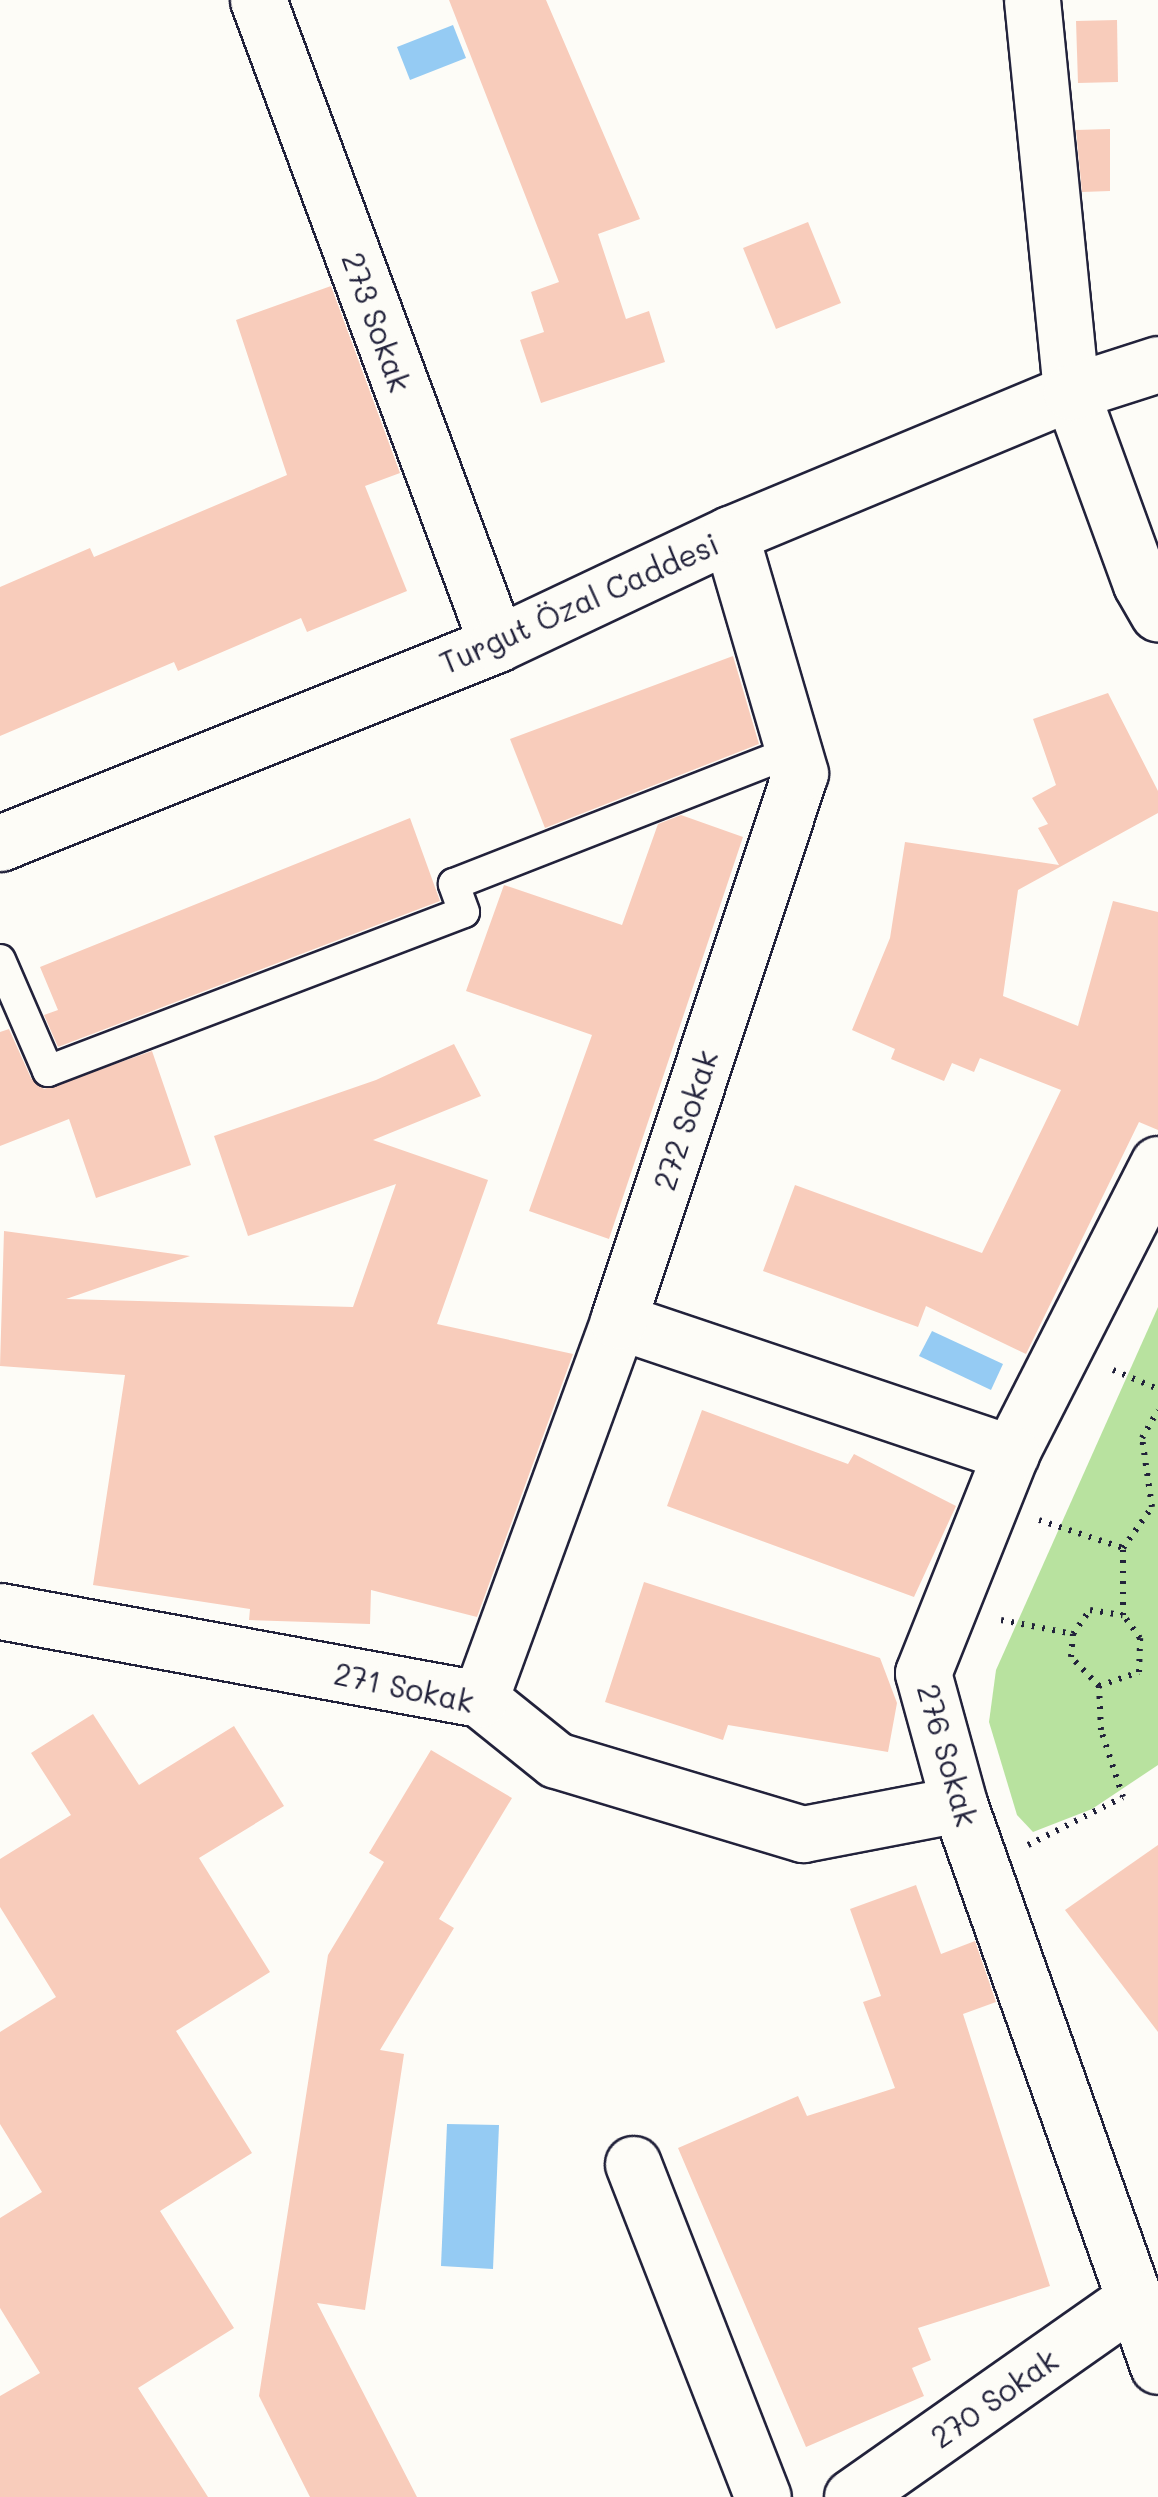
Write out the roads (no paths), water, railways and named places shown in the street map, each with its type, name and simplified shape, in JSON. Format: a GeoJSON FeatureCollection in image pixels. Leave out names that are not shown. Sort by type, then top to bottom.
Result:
{"type":"FeatureCollection","features":[{"type":"Feature","properties":{"kind":"street","name":"273 Sokak"},"geometry":{"type":"LineString","coordinates":[[258,0],[497,644]]}},
{"type":"Feature","properties":{"kind":"street"},"geometry":{"type":"LineString","coordinates":[[1032,0],[1071,392],[1140,584],[1158,614]]}},
{"type":"Feature","properties":{"kind":"street","name":"Turgut Özal Caddesi"},"geometry":{"type":"LineString","coordinates":[[0,843],[497,644],[730,534],[1071,392],[1158,364]]}},
{"type":"Feature","properties":{"kind":"street","name":"272 Sokak"},"geometry":{"type":"LineString","coordinates":[[480,1698],[618,1321],[800,773],[730,534]]}},
{"type":"Feature","properties":{"kind":"street","name":"276 Sokak"},"geometry":{"type":"LineString","coordinates":[[1158,1164],[1011,1453],[924,1673],[959,1804],[1158,2366]]}},
{"type":"Feature","properties":{"kind":"street"},"geometry":{"type":"LineString","coordinates":[[618,1321],[1011,1453]]}},
{"type":"Feature","properties":{"kind":"street","name":"271 Sokak"},"geometry":{"type":"LineString","coordinates":[[0,1611],[480,1698],[556,1760],[803,1834],[959,1804]]}},
{"type":"Feature","properties":{"kind":"street"},"geometry":{"type":"LineString","coordinates":[[633,2164],[764,2497]]}},
{"type":"Feature","properties":{"kind":"street","name":"270 Sokak"},"geometry":{"type":"LineString","coordinates":[[852,2497],[1135,2298]]}},
{"type":"Feature","properties":{"kind":"lane"},"geometry":{"type":"LineString","coordinates":[[0,960],[48,1071],[464,912],[454,884],[794,751]]}},
{"type":"Feature","properties":{"kind":"water"},"geometry":{"type":"Polygon","coordinates":[[[453,25],[466,58],[410,80],[397,47],[453,25]]]}},
{"type":"Feature","properties":{"kind":"water"},"geometry":{"type":"Polygon","coordinates":[[[932,1331],[1003,1364],[991,1390],[919,1356],[932,1331]]]}},
{"type":"Feature","properties":{"kind":"water"},"geometry":{"type":"Polygon","coordinates":[[[447,2124],[499,2125],[493,2269],[441,2266],[447,2124]]]}}]}
